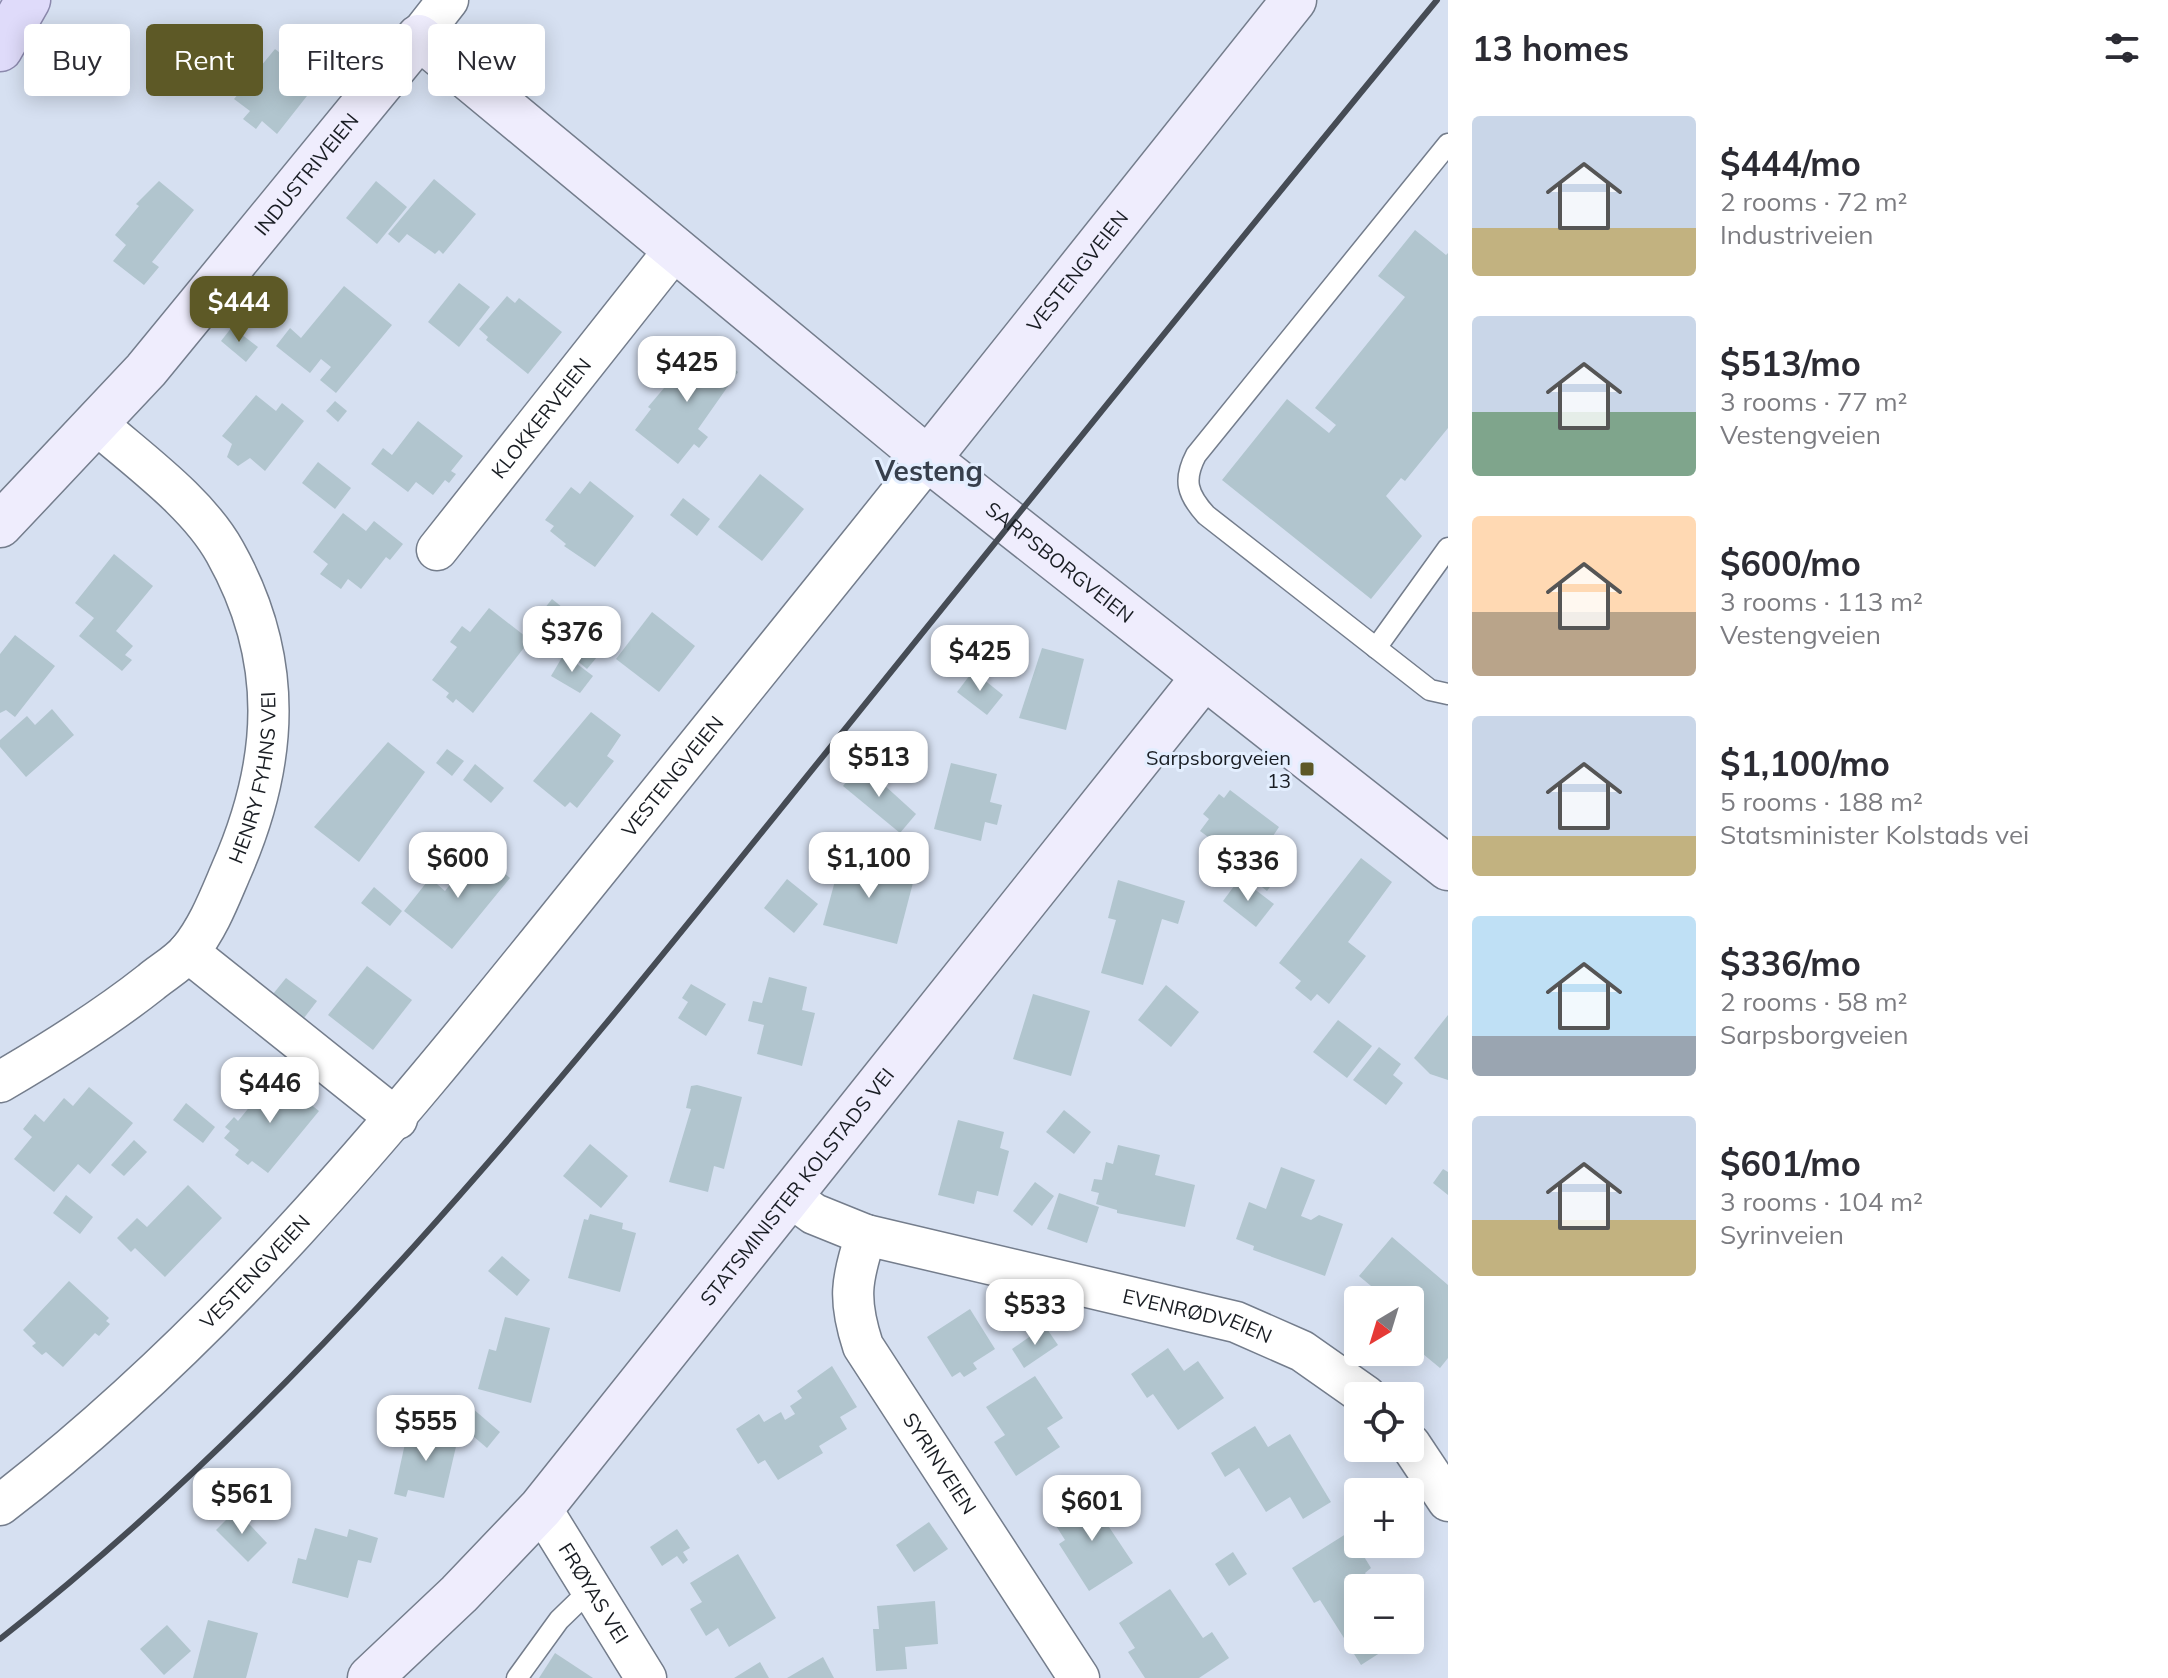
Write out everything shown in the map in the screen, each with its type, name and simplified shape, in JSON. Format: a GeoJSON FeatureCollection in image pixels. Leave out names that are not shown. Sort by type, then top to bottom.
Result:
{"type":"FeatureCollection","features":[{"type":"Feature","properties":{"kind":"main road"},"geometry":{"type":"LineString","coordinates":[[0,10],[3,0]]}},
{"type":"Feature","properties":{"kind":"main road"},"geometry":{"type":"LineString","coordinates":[[0,49],[28,0]]}},
{"type":"Feature","properties":{"kind":"street","name":"INDUSTRIVEIEN"},"geometry":{"type":"LineString","coordinates":[[0,525],[146,370],[448,0]]}},
{"type":"Feature","properties":{"kind":"street","name":"VESTENGVEIEN"},"geometry":{"type":"LineString","coordinates":[[0,1505],[59,1460],[205,1327],[397,1119],[928,459],[1286,3]]}},
{"type":"Feature","properties":{"kind":"street","name":"SARPSBORGVEIEN"},"geometry":{"type":"LineString","coordinates":[[419,37],[928,459],[1448,868]]}},
{"type":"Feature","properties":{"kind":"street","name":"KLOKKERVEIEN"},"geometry":{"type":"LineString","coordinates":[[437,550],[676,248]]}},
{"type":"Feature","properties":{"kind":"street","name":"HENRY FYHNS VEI"},"geometry":{"type":"LineString","coordinates":[[0,1082],[97,1025],[188,952],[213,913],[253,821],[267,764],[267,677],[255,622],[225,551],[179,496],[97,424]]}},
{"type":"Feature","properties":{"kind":"street","name":"STATSMINISTER KOLSTADS VEI"},"geometry":{"type":"LineString","coordinates":[[370,1678],[459,1594],[541,1508],[1204,677]]}},
{"type":"Feature","properties":{"kind":"street"},"geometry":{"type":"LineString","coordinates":[[188,952],[397,1119]]}},
{"type":"Feature","properties":{"kind":"street","name":"EVENRØDVEIEN"},"geometry":{"type":"LineString","coordinates":[[789,1196],[814,1214],[866,1235],[1236,1322],[1302,1351],[1346,1382]]}},
{"type":"Feature","properties":{"kind":"street","name":"SYRINVEIEN"},"geometry":{"type":"LineString","coordinates":[[866,1235],[852,1277],[852,1313],[863,1346],[1079,1678]]}},
{"type":"Feature","properties":{"kind":"street"},"geometry":{"type":"LineString","coordinates":[[1422,1462],[1448,1501]]}},
{"type":"Feature","properties":{"kind":"street","name":"FRØYAS VEI"},"geometry":{"type":"LineString","coordinates":[[541,1508],[646,1678]]}},
{"type":"Feature","properties":{"kind":"lane"},"geometry":{"type":"LineString","coordinates":[[1448,144],[1196,455],[1188,471],[1191,498],[1206,515],[1430,690],[1448,694]]}},
{"type":"Feature","properties":{"kind":"lane"},"geometry":{"type":"LineString","coordinates":[[1376,648],[1448,548]]}},
{"type":"Feature","properties":{"kind":"lane"},"geometry":{"type":"LineString","coordinates":[[517,1678],[559,1620],[591,1589]]}},
{"type":"Feature","properties":{"kind":"building"},"geometry":{"type":"Polygon","coordinates":[[[275,49],[279,52],[279,96],[307,96],[277,134],[262,121],[256,129],[243,119],[250,111],[234,99],[236,96],[263,96],[263,64],[275,49]]]}},
{"type":"Feature","properties":{"kind":"building"},"geometry":{"type":"Polygon","coordinates":[[[434,179],[476,214],[443,254],[439,250],[435,254],[407,234],[399,243],[388,234],[434,179]]]}},
{"type":"Feature","properties":{"kind":"building"},"geometry":{"type":"Polygon","coordinates":[[[159,181],[194,210],[152,262],[159,267],[144,285],[113,261],[126,245],[115,235],[139,206],[136,204],[159,181]]]}},
{"type":"Feature","properties":{"kind":"building"},"geometry":{"type":"Polygon","coordinates":[[[376,181],[407,207],[377,244],[346,218],[376,181]]]}},
{"type":"Feature","properties":{"kind":"building"},"geometry":{"type":"Polygon","coordinates":[[[1415,230],[1446,255],[1448,253],[1448,428],[1405,481],[1401,478],[1386,496],[1422,536],[1371,599],[1222,480],[1287,399],[1329,433],[1336,425],[1315,408],[1405,297],[1378,276],[1415,230]]]}},
{"type":"Feature","properties":{"kind":"building"},"geometry":{"type":"Polygon","coordinates":[[[459,283],[490,307],[459,347],[428,322],[459,283]]]}},
{"type":"Feature","properties":{"kind":"building"},"geometry":{"type":"Polygon","coordinates":[[[344,286],[392,325],[336,393],[320,380],[331,367],[321,359],[310,373],[276,346],[290,328],[301,338],[344,286]]]}},
{"type":"Feature","properties":{"kind":"building"},"geometry":{"type":"Polygon","coordinates":[[[507,296],[515,303],[519,298],[562,332],[528,374],[486,340],[488,337],[479,329],[507,296]]]}},
{"type":"Feature","properties":{"kind":"building"},"geometry":{"type":"Polygon","coordinates":[[[232,327],[258,347],[246,362],[221,341],[232,327]]]}},
{"type":"Feature","properties":{"kind":"building"},"geometry":{"type":"Polygon","coordinates":[[[702,343],[738,372],[698,429],[708,437],[699,448],[694,444],[678,464],[635,430],[651,409],[648,407],[702,343]]]}},
{"type":"Feature","properties":{"kind":"building"},"geometry":{"type":"Polygon","coordinates":[[[256,395],[276,411],[282,403],[304,421],[265,471],[250,458],[238,466],[227,457],[232,444],[222,436],[256,395]]]}},
{"type":"Feature","properties":{"kind":"building"},"geometry":{"type":"Polygon","coordinates":[[[335,401],[347,411],[338,422],[326,411],[335,401]]]}},
{"type":"Feature","properties":{"kind":"building"},"geometry":{"type":"Polygon","coordinates":[[[418,421],[463,456],[451,471],[456,474],[449,483],[445,480],[433,495],[416,482],[408,492],[371,464],[383,448],[392,455],[418,421]]]}},
{"type":"Feature","properties":{"kind":"building"},"geometry":{"type":"Polygon","coordinates":[[[318,462],[351,488],[335,509],[302,483],[318,462]]]}},
{"type":"Feature","properties":{"kind":"building"},"geometry":{"type":"Polygon","coordinates":[[[760,474],[804,509],[762,561],[718,527],[760,474]]]}},
{"type":"Feature","properties":{"kind":"building"},"geometry":{"type":"Polygon","coordinates":[[[590,481],[634,516],[595,567],[564,546],[566,544],[550,531],[554,526],[545,520],[571,487],[580,494],[590,481]]]}},
{"type":"Feature","properties":{"kind":"building"},"geometry":{"type":"Polygon","coordinates":[[[683,498],[710,519],[697,536],[670,515],[683,498]]]}},
{"type":"Feature","properties":{"kind":"building"},"geometry":{"type":"Polygon","coordinates":[[[343,513],[366,531],[374,521],[403,544],[390,560],[386,557],[361,589],[348,579],[341,589],[320,574],[328,564],[313,552],[343,513]]]}},
{"type":"Feature","properties":{"kind":"building"},"geometry":{"type":"Polygon","coordinates":[[[114,554],[153,586],[116,631],[133,646],[125,655],[132,660],[122,671],[79,636],[94,618],[75,603],[114,554]]]}},
{"type":"Feature","properties":{"kind":"building"},"geometry":{"type":"Polygon","coordinates":[[[552,599],[579,621],[560,645],[533,623],[552,599]]]}},
{"type":"Feature","properties":{"kind":"building"},"geometry":{"type":"Polygon","coordinates":[[[489,608],[530,640],[473,713],[456,699],[453,703],[446,697],[449,693],[432,680],[457,647],[450,642],[462,626],[470,632],[489,608]]]}},
{"type":"Feature","properties":{"kind":"building"},"geometry":{"type":"Polygon","coordinates":[[[592,612],[609,625],[602,651],[587,669],[562,648],[592,612]]]}},
{"type":"Feature","properties":{"kind":"building"},"geometry":{"type":"Polygon","coordinates":[[[652,612],[695,646],[659,692],[616,659],[652,612]]]}},
{"type":"Feature","properties":{"kind":"building"},"geometry":{"type":"Polygon","coordinates":[[[15,635],[55,666],[15,717],[6,710],[0,713],[0,654],[15,635]]]}},
{"type":"Feature","properties":{"kind":"building"},"geometry":{"type":"Polygon","coordinates":[[[1042,648],[1084,659],[1066,730],[1019,718],[1042,648]]]}},
{"type":"Feature","properties":{"kind":"building"},"geometry":{"type":"Polygon","coordinates":[[[564,654],[593,676],[580,693],[551,676],[564,654]]]}},
{"type":"Feature","properties":{"kind":"building"},"geometry":{"type":"Polygon","coordinates":[[[973,671],[1003,695],[987,715],[957,692],[973,671]]]}},
{"type":"Feature","properties":{"kind":"building"},"geometry":{"type":"Polygon","coordinates":[[[52,709],[74,735],[26,777],[0,747],[0,740],[27,716],[35,725],[52,709]]]}},
{"type":"Feature","properties":{"kind":"building"},"geometry":{"type":"Polygon","coordinates":[[[591,712],[621,735],[607,756],[614,761],[577,808],[570,802],[565,807],[533,781],[591,712]]]}},
{"type":"Feature","properties":{"kind":"building"},"geometry":{"type":"Polygon","coordinates":[[[388,742],[425,772],[359,862],[314,827],[388,742]]]}},
{"type":"Feature","properties":{"kind":"building"},"geometry":{"type":"Polygon","coordinates":[[[447,749],[464,761],[452,776],[436,763],[447,749]]]}},
{"type":"Feature","properties":{"kind":"building"},"geometry":{"type":"Polygon","coordinates":[[[951,763],[997,774],[990,802],[1002,805],[997,825],[985,822],[981,841],[934,829],[951,763]]]}},
{"type":"Feature","properties":{"kind":"building"},"geometry":{"type":"Polygon","coordinates":[[[475,764],[504,788],[491,803],[463,780],[475,764]]]}},
{"type":"Feature","properties":{"kind":"building"},"geometry":{"type":"Polygon","coordinates":[[[861,764],[916,814],[900,833],[843,786],[861,764]]]}},
{"type":"Feature","properties":{"kind":"building"},"geometry":{"type":"Polygon","coordinates":[[[1230,790],[1279,827],[1273,836],[1295,853],[1267,891],[1244,873],[1249,867],[1200,831],[1209,819],[1203,814],[1219,794],[1224,798],[1230,790]]]}},
{"type":"Feature","properties":{"kind":"building"},"geometry":{"type":"Polygon","coordinates":[[[477,850],[510,878],[452,949],[404,911],[430,878],[445,891],[477,850]]]}},
{"type":"Feature","properties":{"kind":"building"},"geometry":{"type":"Polygon","coordinates":[[[842,855],[915,875],[897,944],[823,925],[842,855]]]}},
{"type":"Feature","properties":{"kind":"building"},"geometry":{"type":"Polygon","coordinates":[[[1361,858],[1392,882],[1348,942],[1366,956],[1329,1004],[1317,994],[1311,1001],[1295,988],[1301,981],[1279,963],[1361,858]]]}},
{"type":"Feature","properties":{"kind":"building"},"geometry":{"type":"Polygon","coordinates":[[[1240,878],[1274,904],[1256,927],[1223,901],[1240,878]]]}},
{"type":"Feature","properties":{"kind":"building"},"geometry":{"type":"Polygon","coordinates":[[[787,879],[818,904],[794,933],[764,908],[787,879]]]}},
{"type":"Feature","properties":{"kind":"building"},"geometry":{"type":"Polygon","coordinates":[[[1118,880],[1185,901],[1178,924],[1162,919],[1143,985],[1101,973],[1116,920],[1108,918],[1118,880]]]}},
{"type":"Feature","properties":{"kind":"building"},"geometry":{"type":"Polygon","coordinates":[[[374,887],[402,911],[390,926],[361,903],[374,887]]]}},
{"type":"Feature","properties":{"kind":"building"},"geometry":{"type":"Polygon","coordinates":[[[367,966],[412,1000],[373,1050],[328,1015],[367,966]]]}},
{"type":"Feature","properties":{"kind":"building"},"geometry":{"type":"Polygon","coordinates":[[[769,977],[807,987],[802,1010],[815,1013],[802,1066],[757,1054],[764,1025],[748,1021],[753,1001],[762,1003],[769,977]]]}},
{"type":"Feature","properties":{"kind":"building"},"geometry":{"type":"Polygon","coordinates":[[[286,978],[317,1001],[304,1018],[273,994],[286,978]]]}},
{"type":"Feature","properties":{"kind":"building"},"geometry":{"type":"Polygon","coordinates":[[[691,984],[726,1004],[706,1036],[678,1018],[688,1002],[682,998],[691,984]]]}},
{"type":"Feature","properties":{"kind":"building"},"geometry":{"type":"Polygon","coordinates":[[[1166,985],[1199,1012],[1171,1047],[1138,1020],[1166,985]]]}},
{"type":"Feature","properties":{"kind":"building"},"geometry":{"type":"Polygon","coordinates":[[[1033,994],[1090,1011],[1071,1076],[1013,1059],[1033,994]]]}},
{"type":"Feature","properties":{"kind":"building"},"geometry":{"type":"Polygon","coordinates":[[[1448,1015],[1448,1080],[1430,1074],[1414,1058],[1448,1015]]]}},
{"type":"Feature","properties":{"kind":"building"},"geometry":{"type":"Polygon","coordinates":[[[1338,1020],[1372,1046],[1347,1078],[1313,1052],[1338,1020]]]}},
{"type":"Feature","properties":{"kind":"building"},"geometry":{"type":"Polygon","coordinates":[[[1379,1047],[1401,1064],[1393,1075],[1403,1083],[1386,1105],[1353,1080],[1379,1047]]]}},
{"type":"Feature","properties":{"kind":"building"},"geometry":{"type":"Polygon","coordinates":[[[275,1076],[319,1111],[268,1173],[252,1161],[248,1165],[235,1155],[239,1150],[224,1138],[230,1131],[225,1127],[234,1117],[238,1121],[275,1076]]]}},
{"type":"Feature","properties":{"kind":"building"},"geometry":{"type":"Polygon","coordinates":[[[691,1086],[742,1097],[724,1169],[714,1166],[708,1192],[669,1182],[691,1109],[686,1108],[691,1086]]]}},
{"type":"Feature","properties":{"kind":"building"},"geometry":{"type":"Polygon","coordinates":[[[89,1087],[133,1123],[90,1174],[78,1164],[54,1192],[14,1159],[32,1137],[23,1129],[35,1114],[44,1122],[64,1098],[73,1106],[89,1087]]]}},
{"type":"Feature","properties":{"kind":"building"},"geometry":{"type":"Polygon","coordinates":[[[186,1103],[215,1127],[203,1143],[173,1120],[186,1103]]]}},
{"type":"Feature","properties":{"kind":"building"},"geometry":{"type":"Polygon","coordinates":[[[1064,1110],[1091,1132],[1074,1154],[1046,1132],[1064,1110]]]}},
{"type":"Feature","properties":{"kind":"building"},"geometry":{"type":"Polygon","coordinates":[[[958,1120],[1004,1132],[1000,1148],[1009,1151],[998,1196],[977,1191],[974,1204],[938,1195],[958,1120]]]}},
{"type":"Feature","properties":{"kind":"building"},"geometry":{"type":"Polygon","coordinates":[[[134,1140],[147,1152],[124,1176],[111,1165],[134,1140]]]}},
{"type":"Feature","properties":{"kind":"building"},"geometry":{"type":"Polygon","coordinates":[[[590,1144],[628,1176],[601,1208],[563,1176],[590,1144]]]}},
{"type":"Feature","properties":{"kind":"building"},"geometry":{"type":"Polygon","coordinates":[[[1118,1145],[1160,1155],[1155,1175],[1195,1185],[1185,1227],[1117,1213],[1117,1210],[1096,1204],[1099,1193],[1091,1191],[1094,1179],[1102,1180],[1106,1162],[1113,1164],[1118,1145]]]}},
{"type":"Feature","properties":{"kind":"building"},"geometry":{"type":"Polygon","coordinates":[[[1281,1167],[1315,1180],[1301,1216],[1311,1220],[1319,1215],[1343,1224],[1325,1276],[1253,1250],[1254,1246],[1236,1239],[1249,1202],[1266,1209],[1281,1167]]]}},
{"type":"Feature","properties":{"kind":"building"},"geometry":{"type":"Polygon","coordinates":[[[1443,1169],[1448,1172],[1448,1195],[1433,1183],[1443,1169]]]}},
{"type":"Feature","properties":{"kind":"building"},"geometry":{"type":"Polygon","coordinates":[[[1035,1182],[1054,1196],[1032,1226],[1013,1211],[1035,1182]]]}},
{"type":"Feature","properties":{"kind":"building"},"geometry":{"type":"Polygon","coordinates":[[[188,1185],[222,1218],[165,1277],[135,1248],[131,1252],[117,1238],[137,1218],[147,1227],[188,1185]]]}},
{"type":"Feature","properties":{"kind":"building"},"geometry":{"type":"Polygon","coordinates":[[[1059,1193],[1099,1207],[1087,1243],[1047,1229],[1059,1193]]]}},
{"type":"Feature","properties":{"kind":"building"},"geometry":{"type":"Polygon","coordinates":[[[66,1195],[93,1217],[80,1234],[53,1213],[66,1195]]]}},
{"type":"Feature","properties":{"kind":"building"},"geometry":{"type":"Polygon","coordinates":[[[590,1214],[623,1223],[622,1229],[636,1233],[620,1292],[568,1278],[584,1219],[588,1220],[590,1214]]]}},
{"type":"Feature","properties":{"kind":"building"},"geometry":{"type":"Polygon","coordinates":[[[1392,1237],[1448,1285],[1448,1358],[1440,1368],[1424,1355],[1424,1286],[1371,1286],[1359,1276],[1392,1237]]]}},
{"type":"Feature","properties":{"kind":"building"},"geometry":{"type":"Polygon","coordinates":[[[502,1256],[530,1280],[517,1296],[488,1271],[502,1256]]]}},
{"type":"Feature","properties":{"kind":"building"},"geometry":{"type":"Polygon","coordinates":[[[69,1281],[109,1318],[106,1321],[110,1324],[99,1336],[95,1333],[63,1367],[46,1352],[42,1355],[32,1346],[36,1343],[23,1330],[69,1281]]]}},
{"type":"Feature","properties":{"kind":"building"},"geometry":{"type":"Polygon","coordinates":[[[970,1309],[995,1349],[973,1363],[977,1369],[964,1377],[960,1372],[952,1377],[927,1337],[970,1309]]]}},
{"type":"Feature","properties":{"kind":"building"},"geometry":{"type":"Polygon","coordinates":[[[505,1317],[550,1328],[531,1403],[478,1389],[489,1349],[496,1351],[505,1317]]]}},
{"type":"Feature","properties":{"kind":"building"},"geometry":{"type":"Polygon","coordinates":[[[1045,1326],[1058,1345],[1024,1368],[1012,1349],[1045,1326]]]}},
{"type":"Feature","properties":{"kind":"building"},"geometry":{"type":"Polygon","coordinates":[[[1168,1348],[1184,1371],[1198,1361],[1224,1398],[1178,1430],[1153,1394],[1147,1398],[1131,1374],[1168,1348]]]}},
{"type":"Feature","properties":{"kind":"building"},"geometry":{"type":"Polygon","coordinates":[[[832,1366],[857,1407],[840,1417],[847,1429],[819,1446],[823,1453],[778,1480],[765,1460],[758,1464],[736,1429],[759,1414],[764,1422],[781,1412],[785,1420],[795,1414],[790,1406],[802,1398],[797,1391],[832,1366]]]}},
{"type":"Feature","properties":{"kind":"building"},"geometry":{"type":"Polygon","coordinates":[[[1035,1376],[1063,1418],[1047,1428],[1060,1447],[1016,1476],[994,1442],[1005,1435],[986,1407],[1035,1376]]]}},
{"type":"Feature","properties":{"kind":"building"},"geometry":{"type":"Polygon","coordinates":[[[472,1408],[500,1432],[487,1448],[459,1424],[472,1408]]]}},
{"type":"Feature","properties":{"kind":"building"},"geometry":{"type":"Polygon","coordinates":[[[409,1425],[458,1438],[444,1498],[408,1490],[406,1497],[394,1494],[409,1425]]]}},
{"type":"Feature","properties":{"kind":"building"},"geometry":{"type":"Polygon","coordinates":[[[1255,1426],[1268,1447],[1290,1434],[1331,1502],[1303,1519],[1290,1497],[1266,1512],[1239,1468],[1225,1477],[1211,1453],[1255,1426]]]}},
{"type":"Feature","properties":{"kind":"building"},"geometry":{"type":"Polygon","coordinates":[[[1101,1492],[1111,1508],[1101,1515],[1133,1563],[1089,1591],[1059,1544],[1065,1540],[1053,1521],[1101,1492]]]}},
{"type":"Feature","properties":{"kind":"building"},"geometry":{"type":"Polygon","coordinates":[[[236,1510],[267,1543],[248,1562],[216,1530],[236,1510]]]}},
{"type":"Feature","properties":{"kind":"building"},"geometry":{"type":"Polygon","coordinates":[[[929,1522],[948,1549],[914,1572],[896,1545],[929,1522]]]}},
{"type":"Feature","properties":{"kind":"building"},"geometry":{"type":"Polygon","coordinates":[[[315,1528],[347,1537],[349,1529],[378,1538],[371,1563],[358,1560],[348,1598],[292,1583],[298,1558],[306,1560],[315,1528]]]}},
{"type":"Feature","properties":{"kind":"building"},"geometry":{"type":"Polygon","coordinates":[[[677,1529],[690,1548],[683,1552],[688,1560],[683,1564],[677,1556],[662,1566],[650,1547],[677,1529]]]}},
{"type":"Feature","properties":{"kind":"building"},"geometry":{"type":"Polygon","coordinates":[[[1344,1535],[1344,1558],[1365,1558],[1371,1568],[1366,1574],[1344,1574],[1344,1638],[1320,1600],[1314,1603],[1292,1568],[1344,1535]]]}},
{"type":"Feature","properties":{"kind":"building"},"geometry":{"type":"Polygon","coordinates":[[[1233,1552],[1247,1574],[1229,1586],[1215,1564],[1233,1552]]]}},
{"type":"Feature","properties":{"kind":"building"},"geometry":{"type":"Polygon","coordinates":[[[738,1554],[776,1618],[729,1647],[718,1628],[706,1636],[690,1609],[702,1602],[690,1583],[738,1554]]]}},
{"type":"Feature","properties":{"kind":"building"},"geometry":{"type":"Polygon","coordinates":[[[1170,1589],[1203,1638],[1212,1632],[1229,1658],[1199,1678],[1145,1678],[1128,1652],[1135,1648],[1119,1623],[1170,1589]]]}},
{"type":"Feature","properties":{"kind":"building"},"geometry":{"type":"Polygon","coordinates":[[[935,1601],[938,1644],[905,1647],[907,1669],[876,1671],[873,1629],[879,1629],[877,1606],[935,1601]]]}},
{"type":"Feature","properties":{"kind":"building"},"geometry":{"type":"Polygon","coordinates":[[[208,1620],[258,1633],[246,1678],[193,1678],[208,1620]]]}},
{"type":"Feature","properties":{"kind":"building"},"geometry":{"type":"Polygon","coordinates":[[[167,1625],[191,1651],[164,1675],[140,1649],[167,1625]]]}},
{"type":"Feature","properties":{"kind":"building"},"geometry":{"type":"Polygon","coordinates":[[[555,1653],[593,1678],[539,1678],[555,1653]]]}},
{"type":"Feature","properties":{"kind":"building"},"geometry":{"type":"Polygon","coordinates":[[[1354,1654],[1378,1654],[1361,1665],[1354,1654]]]}},
{"type":"Feature","properties":{"kind":"building"},"geometry":{"type":"Polygon","coordinates":[[[823,1657],[834,1678],[787,1678],[823,1657]]]}},
{"type":"Feature","properties":{"kind":"building"},"geometry":{"type":"Polygon","coordinates":[[[760,1662],[769,1678],[734,1678],[760,1662]]]}},
{"type":"Feature","properties":{"kind":"railway"},"geometry":{"type":"LineString","coordinates":[[0,1639],[111,1547],[217,1450],[319,1348],[512,1135],[605,1025],[1437,0]]}},
{"type":"Feature","properties":{"kind":"place","name":"Sarpsborgveien 13"},"geometry":{"type":"Point","coordinates":[1307,769]}},
{"type":"Feature","properties":{"kind":"district","name":"Vesteng"},"geometry":{"type":"Point","coordinates":[929,471]}}]}
